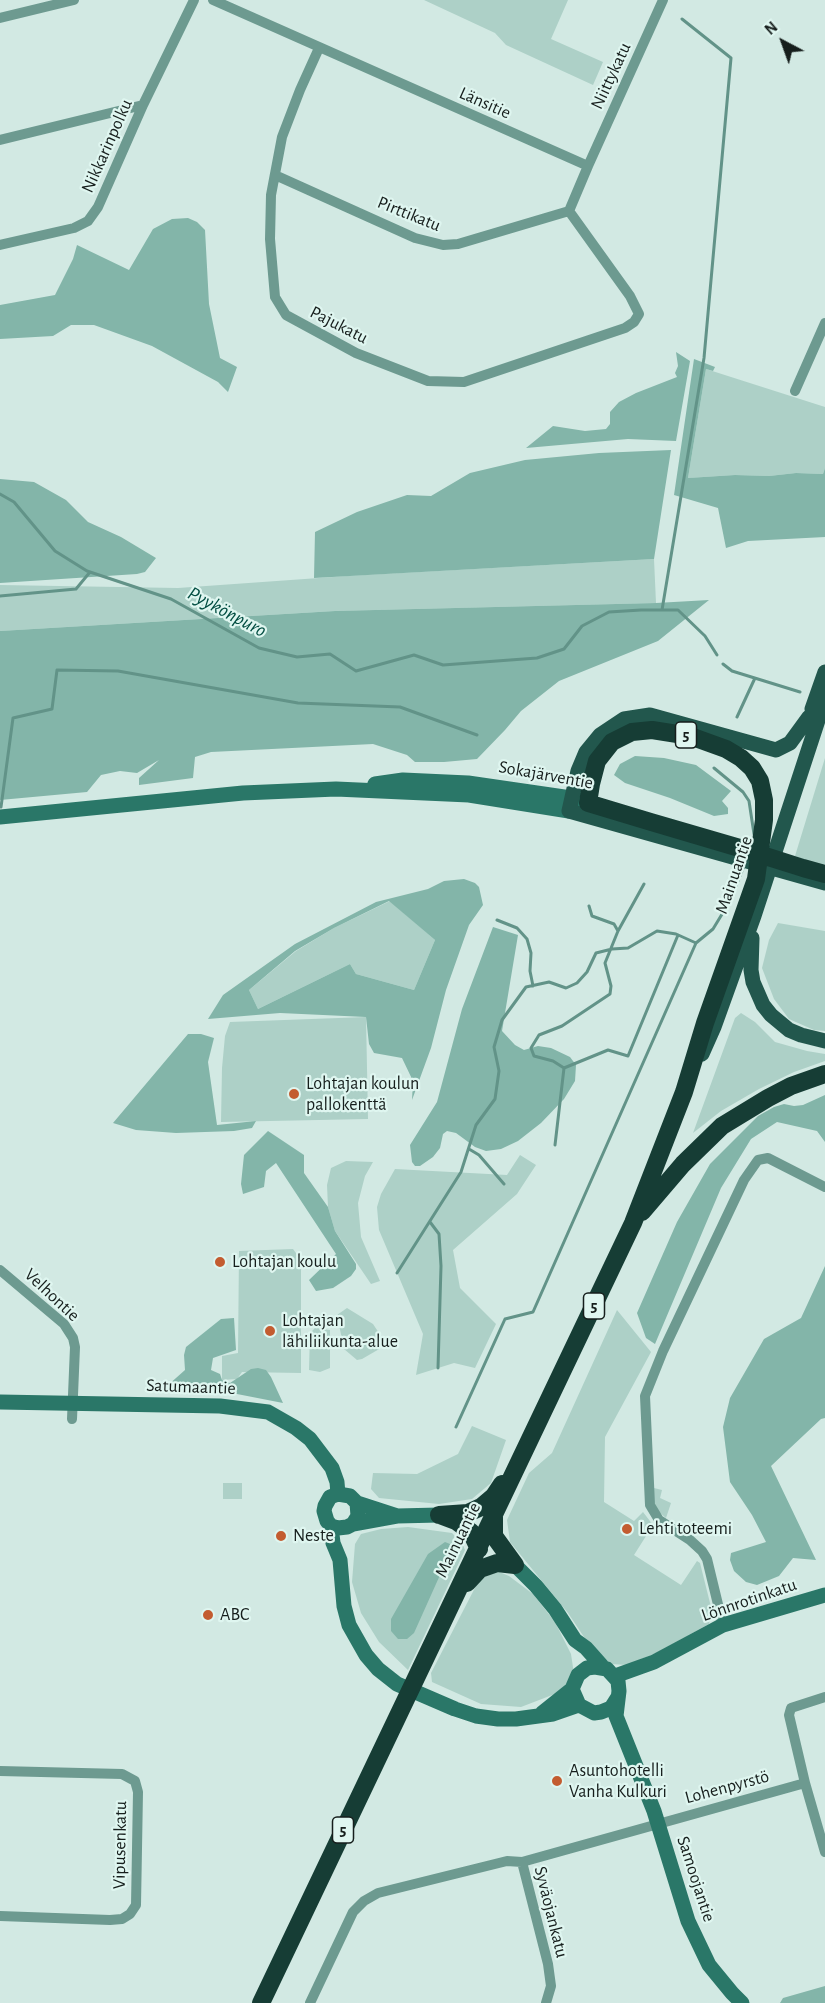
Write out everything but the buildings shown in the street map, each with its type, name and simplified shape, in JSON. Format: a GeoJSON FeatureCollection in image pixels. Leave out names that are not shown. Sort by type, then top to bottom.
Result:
{"type":"FeatureCollection","features":[{"type":"Feature","properties":{"kind":"highway","name":"5"},"geometry":{"type":"LineString","coordinates":[[578,807],[597,761],[612,742],[632,732],[652,730],[671,732],[726,749],[752,768],[760,781],[764,800],[764,820],[756,879]]}},
{"type":"Feature","properties":{"kind":"highway","name":"Sokajärventie"},"geometry":{"type":"LineString","coordinates":[[578,807],[800,872],[825,874]]}},
{"type":"Feature","properties":{"kind":"highway","name":"Mainuantie"},"geometry":{"type":"LineString","coordinates":[[261,2003],[633,1223],[684,1092],[705,1023],[756,879]]}},
{"type":"Feature","properties":{"kind":"highway","name":"5"},"geometry":{"type":"LineString","coordinates":[[633,1223],[682,1164],[722,1126],[791,1086],[825,1074]]}},
{"type":"Feature","properties":{"kind":"highway"},"geometry":{"type":"LineString","coordinates":[[439,1515],[468,1513],[481,1508],[494,1496],[523,1453]]}},
{"type":"Feature","properties":{"kind":"highway"},"geometry":{"type":"LineString","coordinates":[[439,1515],[456,1521],[471,1532],[478,1549]]}},
{"type":"Feature","properties":{"kind":"highway"},"geometry":{"type":"LineString","coordinates":[[494,1515],[494,1536],[515,1565]]}},
{"type":"Feature","properties":{"kind":"highway"},"geometry":{"type":"LineString","coordinates":[[454,1598],[480,1569],[496,1563],[515,1565]]}},
{"type":"Feature","properties":{"kind":"main road","name":"Mainuantie"},"geometry":{"type":"LineString","coordinates":[[756,879],[825,672]]}},
{"type":"Feature","properties":{"kind":"main road","name":"Mainuantie"},"geometry":{"type":"LineString","coordinates":[[684,1092],[714,1027],[754,916],[825,699]]}},
{"type":"Feature","properties":{"kind":"main road"},"geometry":{"type":"LineString","coordinates":[[578,807],[578,771],[586,752],[600,735],[624,719],[650,715],[776,750],[790,743],[809,717]]}},
{"type":"Feature","properties":{"kind":"main road"},"geometry":{"type":"LineString","coordinates":[[800,872],[825,883]]}},
{"type":"Feature","properties":{"kind":"main road"},"geometry":{"type":"LineString","coordinates":[[754,916],[751,970],[755,988],[763,1005],[789,1030],[825,1041]]}},
{"type":"Feature","properties":{"kind":"street"},"geometry":{"type":"LineString","coordinates":[[0,18],[74,0]]}},
{"type":"Feature","properties":{"kind":"street","name":"Nikkarinpolku"},"geometry":{"type":"LineString","coordinates":[[0,245],[74,228],[88,221],[98,207],[143,105],[194,0]]}},
{"type":"Feature","properties":{"kind":"street","name":"Länsitie"},"geometry":{"type":"LineString","coordinates":[[213,0],[588,166]]}},
{"type":"Feature","properties":{"kind":"street","name":"Niittykatu"},"geometry":{"type":"LineString","coordinates":[[588,166],[663,0]]}},
{"type":"Feature","properties":{"kind":"street","name":"Pajukatu"},"geometry":{"type":"LineString","coordinates":[[319,48],[282,137],[269,214],[271,270],[275,297],[286,315],[356,353],[428,381],[464,382],[625,328],[634,322],[639,314],[630,296],[570,211]]}},
{"type":"Feature","properties":{"kind":"street"},"geometry":{"type":"LineString","coordinates":[[0,140],[143,105]]}},
{"type":"Feature","properties":{"kind":"street"},"geometry":{"type":"LineString","coordinates":[[570,211],[588,166]]}},
{"type":"Feature","properties":{"kind":"street","name":"Pirttikatu"},"geometry":{"type":"LineString","coordinates":[[276,176],[415,238],[443,245],[458,244],[570,211]]}},
{"type":"Feature","properties":{"kind":"street"},"geometry":{"type":"LineString","coordinates":[[795,391],[825,323]]}},
{"type":"Feature","properties":{"kind":"street","name":"Sokajärventie"},"geometry":{"type":"LineString","coordinates":[[0,817],[243,794],[336,789],[403,780],[457,782],[578,807]]}},
{"type":"Feature","properties":{"kind":"street"},"geometry":{"type":"LineString","coordinates":[[723,1625],[707,1559],[697,1545],[659,1520],[650,1505],[645,1396],[663,1351],[744,1180],[758,1161],[768,1158],[825,1187]]}},
{"type":"Feature","properties":{"kind":"street","name":"Velhontie"},"geometry":{"type":"LineString","coordinates":[[0,1270],[64,1324],[74,1338],[72,1419]]}},
{"type":"Feature","properties":{"kind":"street","name":"Satumaantie"},"geometry":{"type":"LineString","coordinates":[[0,1402],[220,1406],[268,1412],[310,1439],[332,1468],[338,1494]]}},
{"type":"Feature","properties":{"kind":"street"},"geometry":{"type":"LineString","coordinates":[[396,1516],[357,1503],[350,1496],[338,1494],[330,1497],[325,1506],[325,1517],[331,1526],[333,1543],[340,1560],[344,1606],[355,1639],[378,1669],[397,1684],[476,1716],[516,1719],[553,1714],[579,1706]]}},
{"type":"Feature","properties":{"kind":"street"},"geometry":{"type":"LineString","coordinates":[[340,1560],[350,1526],[358,1516],[357,1503]]}},
{"type":"Feature","properties":{"kind":"street"},"geometry":{"type":"LineString","coordinates":[[331,1526],[338,1528],[396,1516],[439,1515]]}},
{"type":"Feature","properties":{"kind":"street"},"geometry":{"type":"LineString","coordinates":[[515,1565],[555,1609],[575,1640],[582,1671]]}},
{"type":"Feature","properties":{"kind":"street","name":"Lönnrotinkatu"},"geometry":{"type":"LineString","coordinates":[[615,1676],[654,1662],[723,1625],[825,1595]]}},
{"type":"Feature","properties":{"kind":"street"},"geometry":{"type":"LineString","coordinates":[[572,1689],[579,1706],[597,1713],[610,1708],[619,1694],[615,1676],[575,1640]]}},
{"type":"Feature","properties":{"kind":"street","name":"Lönnrotinkatu"},"geometry":{"type":"LineString","coordinates":[[619,1694],[654,1662]]}},
{"type":"Feature","properties":{"kind":"street"},"geometry":{"type":"LineString","coordinates":[[539,1715],[572,1689],[582,1671],[602,1666]]}},
{"type":"Feature","properties":{"kind":"street","name":"Samoojantie"},"geometry":{"type":"LineString","coordinates":[[619,1694],[616,1716],[658,1823],[679,1897],[701,1950],[720,1979],[742,2003]]}},
{"type":"Feature","properties":{"kind":"street"},"geometry":{"type":"LineString","coordinates":[[825,1697],[791,1708],[789,1715],[805,1783],[825,1852]]}},
{"type":"Feature","properties":{"kind":"street","name":"Samoojantie"},"geometry":{"type":"LineString","coordinates":[[597,1713],[619,1737],[632,1756]]}},
{"type":"Feature","properties":{"kind":"street","name":"Vipusenkatu"},"geometry":{"type":"LineString","coordinates":[[0,1771],[122,1774],[135,1780],[138,1792],[136,1905],[130,1914],[110,1920],[0,1916]]}},
{"type":"Feature","properties":{"kind":"street","name":"Lohenpyrstö"},"geometry":{"type":"LineString","coordinates":[[658,1823],[805,1783]]}},
{"type":"Feature","properties":{"kind":"street","name":"Syväojankatu"},"geometry":{"type":"LineString","coordinates":[[546,2003],[551,1986],[548,1964],[522,1862],[658,1823]]}},
{"type":"Feature","properties":{"kind":"street"},"geometry":{"type":"LineString","coordinates":[[310,2003],[353,1912],[364,1901],[378,1893],[507,1861],[522,1862]]}},
{"type":"Feature","properties":{"kind":"green space"},"geometry":{"type":"Polygon","coordinates":[[[424,0],[568,0],[551,39],[603,62],[593,85],[506,45],[495,33],[424,0]]]}},
{"type":"Feature","properties":{"kind":"green space"},"geometry":{"type":"Polygon","coordinates":[[[188,218],[197,222],[205,230],[209,304],[220,358],[237,367],[228,392],[218,382],[152,346],[94,325],[71,325],[53,336],[0,339],[0,305],[55,295],[73,259],[77,245],[129,270],[153,229],[172,219],[188,218]]]}},
{"type":"Feature","properties":{"kind":"green space"},"geometry":{"type":"Polygon","coordinates":[[[676,352],[690,361],[676,441],[628,439],[526,448],[553,426],[585,431],[606,429],[610,424],[610,412],[619,402],[677,377],[675,373],[678,366],[676,352]]]}},
{"type":"Feature","properties":{"kind":"green space"},"geometry":{"type":"Polygon","coordinates":[[[694,359],[715,367],[713,371],[706,369],[688,478],[823,474],[825,468],[825,537],[748,541],[726,548],[718,508],[674,495],[694,359]]]}},
{"type":"Feature","properties":{"kind":"green space"},"geometry":{"type":"Polygon","coordinates":[[[706,369],[825,407],[825,468],[823,474],[688,478],[706,369]]]}},
{"type":"Feature","properties":{"kind":"green space"},"geometry":{"type":"Polygon","coordinates":[[[671,450],[654,559],[314,578],[315,532],[357,512],[407,495],[431,496],[470,473],[525,460],[599,453],[671,450]]]}},
{"type":"Feature","properties":{"kind":"green space"},"geometry":{"type":"Polygon","coordinates":[[[0,479],[34,482],[66,500],[88,522],[121,537],[156,558],[145,572],[137,574],[0,583],[0,479]]]}},
{"type":"Feature","properties":{"kind":"green space"},"geometry":{"type":"Polygon","coordinates":[[[654,559],[656,603],[335,611],[0,631],[0,585],[178,588],[654,559]]]}},
{"type":"Feature","properties":{"kind":"green space"},"geometry":{"type":"Polygon","coordinates":[[[709,600],[658,641],[559,681],[521,711],[477,759],[415,762],[407,755],[373,744],[211,752],[195,757],[193,778],[139,785],[139,778],[159,760],[137,773],[120,771],[101,775],[87,792],[0,800],[0,631],[335,611],[709,600]]]}},
{"type":"Feature","properties":{"kind":"green space"},"geometry":{"type":"Polygon","coordinates":[[[635,756],[664,758],[696,765],[731,791],[722,801],[728,808],[728,814],[714,816],[625,783],[614,775],[620,764],[635,756]]]}},
{"type":"Feature","properties":{"kind":"green space"},"geometry":{"type":"Polygon","coordinates":[[[825,758],[825,868],[795,856],[825,758]]]}},
{"type":"Feature","properties":{"kind":"green space"},"geometry":{"type":"Polygon","coordinates":[[[464,879],[475,883],[479,887],[483,905],[469,925],[446,990],[431,1048],[412,1100],[413,1081],[402,1058],[374,1053],[369,1044],[366,1017],[280,1013],[208,1019],[223,995],[295,944],[376,902],[428,889],[444,881],[464,879]],[[389,901],[334,928],[295,951],[249,990],[258,1009],[350,964],[356,974],[414,990],[435,940],[389,901]]]}},
{"type":"Feature","properties":{"kind":"green space"},"geometry":{"type":"Polygon","coordinates":[[[390,901],[435,940],[414,990],[356,974],[350,964],[258,1009],[249,990],[296,951],[334,928],[390,901]]]}},
{"type":"Feature","properties":{"kind":"green space"},"geometry":{"type":"Polygon","coordinates":[[[778,923],[825,931],[825,1031],[814,1030],[789,1019],[774,999],[762,968],[769,940],[778,923]]]}},
{"type":"Feature","properties":{"kind":"green space"},"geometry":{"type":"Polygon","coordinates":[[[493,927],[518,935],[502,1031],[515,1045],[524,1050],[538,1046],[551,1048],[570,1057],[576,1065],[575,1081],[564,1099],[541,1123],[518,1141],[501,1149],[486,1151],[475,1147],[456,1133],[447,1131],[443,1134],[440,1148],[433,1157],[420,1166],[415,1166],[412,1162],[410,1145],[437,1102],[462,1009],[493,927]]]}},
{"type":"Feature","properties":{"kind":"green space"},"geometry":{"type":"Polygon","coordinates":[[[741,1013],[755,1022],[775,1042],[825,1054],[825,1061],[794,1072],[759,1089],[721,1111],[693,1133],[735,1018],[741,1013]]]}},
{"type":"Feature","properties":{"kind":"green space","name":"Lohtajan koulun pallokenttä"},"geometry":{"type":"Polygon","coordinates":[[[366,1017],[368,1119],[221,1122],[222,1068],[225,1036],[230,1022],[366,1017]]]}},
{"type":"Feature","properties":{"kind":"green space"},"geometry":{"type":"Polygon","coordinates":[[[188,1034],[201,1034],[214,1038],[208,1062],[217,1125],[256,1121],[252,1128],[234,1131],[176,1133],[136,1130],[113,1123],[188,1034]]]}},
{"type":"Feature","properties":{"kind":"green space"},"geometry":{"type":"Polygon","coordinates":[[[825,1095],[825,1142],[817,1131],[777,1122],[751,1139],[721,1188],[655,1344],[646,1338],[637,1313],[677,1222],[710,1164],[758,1116],[774,1107],[784,1104],[803,1105],[825,1095]]]}},
{"type":"Feature","properties":{"kind":"green space"},"geometry":{"type":"Polygon","coordinates":[[[268,1131],[304,1155],[304,1173],[328,1207],[335,1231],[356,1264],[356,1269],[351,1276],[333,1288],[316,1291],[309,1280],[336,1254],[276,1163],[266,1171],[264,1187],[243,1194],[241,1184],[244,1155],[268,1131]]]}},
{"type":"Feature","properties":{"kind":"green space"},"geometry":{"type":"Polygon","coordinates":[[[520,1155],[536,1165],[517,1194],[453,1250],[460,1288],[496,1324],[475,1368],[454,1363],[416,1375],[423,1334],[379,1230],[377,1207],[381,1194],[395,1169],[507,1175],[520,1155]]]}},
{"type":"Feature","properties":{"kind":"green space"},"geometry":{"type":"Polygon","coordinates":[[[346,1161],[373,1162],[365,1176],[358,1203],[361,1237],[380,1281],[371,1284],[335,1231],[328,1207],[327,1185],[331,1168],[346,1161]]]}},
{"type":"Feature","properties":{"kind":"green space","name":"Lohtajan lähiliikunta-alue"},"geometry":{"type":"Polygon","coordinates":[[[293,1249],[301,1260],[301,1373],[242,1372],[237,1379],[222,1380],[222,1356],[238,1353],[239,1251],[293,1249]]]}},
{"type":"Feature","properties":{"kind":"green space"},"geometry":{"type":"Polygon","coordinates":[[[825,1266],[825,1418],[821,1419],[771,1466],[816,1560],[793,1558],[779,1576],[757,1585],[746,1582],[734,1571],[730,1560],[731,1553],[766,1542],[752,1515],[730,1482],[723,1427],[730,1398],[764,1339],[801,1318],[825,1266]]]}},
{"type":"Feature","properties":{"kind":"green space"},"geometry":{"type":"Polygon","coordinates":[[[347,1308],[373,1324],[383,1339],[381,1348],[362,1359],[357,1360],[344,1349],[337,1315],[347,1308]]]}},
{"type":"Feature","properties":{"kind":"green space"},"geometry":{"type":"Polygon","coordinates":[[[617,1310],[651,1352],[605,1437],[604,1502],[634,1521],[643,1512],[653,1525],[634,1555],[681,1585],[697,1561],[700,1563],[712,1611],[709,1624],[656,1653],[627,1665],[611,1664],[588,1643],[568,1613],[510,1542],[507,1520],[529,1473],[552,1453],[617,1310]]]}},
{"type":"Feature","properties":{"kind":"green space"},"geometry":{"type":"Polygon","coordinates":[[[234,1318],[236,1350],[213,1358],[211,1370],[220,1374],[222,1380],[230,1383],[251,1369],[266,1370],[283,1403],[237,1394],[172,1393],[167,1386],[185,1370],[186,1347],[221,1319],[234,1318]]]}},
{"type":"Feature","properties":{"kind":"green space"},"geometry":{"type":"Polygon","coordinates":[[[315,1328],[330,1330],[330,1368],[320,1372],[309,1370],[310,1333],[315,1328]]]}},
{"type":"Feature","properties":{"kind":"green space"},"geometry":{"type":"Polygon","coordinates":[[[472,1426],[506,1440],[491,1483],[472,1499],[439,1504],[379,1498],[371,1489],[373,1473],[417,1474],[458,1454],[472,1426]]]}},
{"type":"Feature","properties":{"kind":"green space"},"geometry":{"type":"Polygon","coordinates":[[[223,1483],[242,1483],[242,1499],[223,1499],[223,1483]]]}},
{"type":"Feature","properties":{"kind":"green space"},"geometry":{"type":"Polygon","coordinates":[[[654,1488],[662,1490],[660,1498],[671,1503],[666,1518],[658,1511],[654,1502],[654,1488]]]}},
{"type":"Feature","properties":{"kind":"green space"},"geometry":{"type":"Polygon","coordinates":[[[408,1527],[452,1533],[462,1543],[465,1550],[408,1670],[379,1642],[361,1613],[352,1582],[355,1544],[361,1534],[381,1529],[408,1527]]]}},
{"type":"Feature","properties":{"kind":"green space"},"geometry":{"type":"Polygon","coordinates":[[[445,1542],[451,1546],[449,1555],[414,1633],[407,1639],[398,1639],[391,1631],[391,1619],[428,1554],[445,1542]]]}},
{"type":"Feature","properties":{"kind":"green space"},"geometry":{"type":"Polygon","coordinates":[[[497,1571],[509,1576],[533,1594],[555,1622],[571,1654],[574,1674],[560,1692],[521,1707],[481,1704],[432,1682],[431,1673],[479,1580],[497,1571]]]}},
{"type":"Feature","properties":{"kind":"green space"},"geometry":{"type":"Polygon","coordinates":[[[825,1986],[825,2003],[780,2003],[783,1998],[825,1986]]]}},
{"type":"Feature","properties":{"kind":"waterway"},"geometry":{"type":"LineString","coordinates":[[662,610],[704,358],[731,58],[682,19]]}},
{"type":"Feature","properties":{"kind":"waterway","name":"Pyykönpuro"},"geometry":{"type":"LineString","coordinates":[[0,494],[14,502],[55,551],[87,571],[171,599],[259,648],[297,657],[330,654],[356,671],[414,655],[443,665],[537,658],[564,649],[582,626],[609,612],[641,610],[678,610],[705,636],[717,655]]}},
{"type":"Feature","properties":{"kind":"waterway"},"geometry":{"type":"LineString","coordinates":[[0,596],[76,589],[90,572]]}},
{"type":"Feature","properties":{"kind":"waterway","name":"Pyykönpuro"},"geometry":{"type":"LineString","coordinates":[[723,664],[732,671],[800,692]]}},
{"type":"Feature","properties":{"kind":"waterway"},"geometry":{"type":"LineString","coordinates":[[1,807],[13,718],[52,709],[57,670],[118,671],[298,703],[400,707],[477,735]]}},
{"type":"Feature","properties":{"kind":"waterway"},"geometry":{"type":"LineString","coordinates":[[737,717],[755,678]]}},
{"type":"Feature","properties":{"kind":"waterway"},"geometry":{"type":"LineString","coordinates":[[714,768],[743,792],[749,801],[754,834]]}},
{"type":"Feature","properties":{"kind":"waterway"},"geometry":{"type":"LineString","coordinates":[[456,1427],[505,1319],[533,1312],[696,943],[713,929],[730,901],[744,866]]}},
{"type":"Feature","properties":{"kind":"waterway"},"geometry":{"type":"LineString","coordinates":[[618,931],[644,884]]}},
{"type":"Feature","properties":{"kind":"waterway"},"geometry":{"type":"LineString","coordinates":[[564,1068],[553,1061],[534,1056],[531,1048],[539,1035],[562,1026],[610,994],[611,986],[605,963],[618,931],[614,924],[592,916],[589,906]]}},
{"type":"Feature","properties":{"kind":"waterway"},"geometry":{"type":"LineString","coordinates":[[497,920],[517,928],[527,939],[531,953],[530,971],[533,986]]}},
{"type":"Feature","properties":{"kind":"waterway"},"geometry":{"type":"LineString","coordinates":[[397,1273],[461,1172],[476,1125],[495,1099],[499,1071],[494,1047],[502,1020],[526,987],[549,982],[566,988],[577,983],[587,972],[596,953],[628,948],[657,931],[676,934],[696,943]]}},
{"type":"Feature","properties":{"kind":"waterway"},"geometry":{"type":"LineString","coordinates":[[555,1145],[564,1068],[608,1050],[628,1056],[678,935]]}},
{"type":"Feature","properties":{"kind":"waterway"},"geometry":{"type":"LineString","coordinates":[[469,1149],[479,1155],[504,1184]]}},
{"type":"Feature","properties":{"kind":"waterway"},"geometry":{"type":"LineString","coordinates":[[430,1222],[439,1234],[441,1266],[438,1368]]}},
{"type":"Feature","properties":{"kind":"place","name":"Lohtajan koulun pallokenttä"},"geometry":{"type":"Point","coordinates":[294,1094]}},
{"type":"Feature","properties":{"kind":"place","name":"Lohtajan koulu"},"geometry":{"type":"Point","coordinates":[220,1262]}},
{"type":"Feature","properties":{"kind":"place","name":"Lohtajan lähiliikunta-alue"},"geometry":{"type":"Point","coordinates":[270,1331]}},
{"type":"Feature","properties":{"kind":"place","name":"Lehti toteemi"},"geometry":{"type":"Point","coordinates":[627,1529]}},
{"type":"Feature","properties":{"kind":"place","name":"Neste"},"geometry":{"type":"Point","coordinates":[281,1536]}},
{"type":"Feature","properties":{"kind":"place","name":"ABC"},"geometry":{"type":"Point","coordinates":[208,1615]}},
{"type":"Feature","properties":{"kind":"place","name":"Asuntohotelli Vanha Kulkuri"},"geometry":{"type":"Point","coordinates":[557,1781]}}]}
